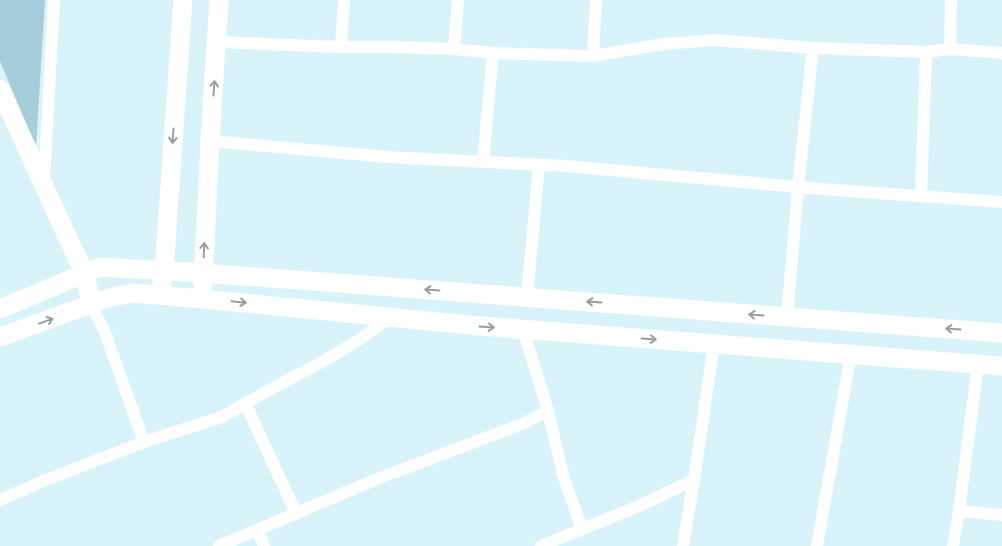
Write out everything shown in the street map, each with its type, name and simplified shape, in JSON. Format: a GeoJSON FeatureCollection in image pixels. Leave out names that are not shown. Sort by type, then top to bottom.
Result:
{"type":"FeatureCollection","features":[{"type":"Feature","properties":{"kind":"street"},"geometry":{"type":"LineString","coordinates":[[43,184],[54,0]]}},
{"type":"Feature","properties":{"kind":"street"},"geometry":{"type":"LineString","coordinates":[[162,296],[183,0]]}},
{"type":"Feature","properties":{"kind":"street"},"geometry":{"type":"LineString","coordinates":[[202,298],[219,0]]}},
{"type":"Feature","properties":{"kind":"street"},"geometry":{"type":"LineString","coordinates":[[341,47],[344,0]]}},
{"type":"Feature","properties":{"kind":"street"},"geometry":{"type":"LineString","coordinates":[[454,49],[458,0]]}},
{"type":"Feature","properties":{"kind":"street"},"geometry":{"type":"LineString","coordinates":[[593,56],[596,0]]}},
{"type":"Feature","properties":{"kind":"street"},"geometry":{"type":"LineString","coordinates":[[950,49],[951,0]]}},
{"type":"Feature","properties":{"kind":"street"},"geometry":{"type":"LineString","coordinates":[[217,42],[454,49],[492,53],[593,56],[663,44],[716,40],[813,48],[926,52],[950,49],[1002,53]]}},
{"type":"Feature","properties":{"kind":"street"},"geometry":{"type":"LineString","coordinates":[[787,317],[798,187],[813,48]]}},
{"type":"Feature","properties":{"kind":"street"},"geometry":{"type":"LineString","coordinates":[[921,196],[926,52]]}},
{"type":"Feature","properties":{"kind":"street"},"geometry":{"type":"LineString","coordinates":[[483,162],[492,53]]}},
{"type":"Feature","properties":{"kind":"street"},"geometry":{"type":"LineString","coordinates":[[0,89],[85,274],[91,304],[104,330],[144,442]]}},
{"type":"Feature","properties":{"kind":"street"},"geometry":{"type":"LineString","coordinates":[[210,141],[388,157],[539,165],[1002,202]]}},
{"type":"Feature","properties":{"kind":"street"},"geometry":{"type":"LineString","coordinates":[[527,297],[539,165]]}},
{"type":"Feature","properties":{"kind":"street"},"geometry":{"type":"LineString","coordinates":[[0,309],[100,267],[203,273],[1002,333]]}},
{"type":"Feature","properties":{"kind":"street"},"geometry":{"type":"LineString","coordinates":[[0,337],[112,297],[134,293],[202,298],[392,318],[1002,366]]}},
{"type":"Feature","properties":{"kind":"street"},"geometry":{"type":"LineString","coordinates":[[0,500],[144,442],[222,417],[331,357],[392,318]]}},
{"type":"Feature","properties":{"kind":"street"},"geometry":{"type":"LineString","coordinates":[[523,329],[548,411],[563,475],[582,529]]}},
{"type":"Feature","properties":{"kind":"street"},"geometry":{"type":"LineString","coordinates":[[683,546],[714,344]]}},
{"type":"Feature","properties":{"kind":"street"},"geometry":{"type":"LineString","coordinates":[[817,546],[851,354]]}},
{"type":"Feature","properties":{"kind":"street"},"geometry":{"type":"LineString","coordinates":[[953,546],[978,364]]}},
{"type":"Feature","properties":{"kind":"street"},"geometry":{"type":"LineString","coordinates":[[245,403],[296,513]]}},
{"type":"Feature","properties":{"kind":"street"},"geometry":{"type":"LineString","coordinates":[[219,546],[384,476],[522,424],[548,411]]}},
{"type":"Feature","properties":{"kind":"street"},"geometry":{"type":"LineString","coordinates":[[541,546],[639,506],[694,480]]}},
{"type":"Feature","properties":{"kind":"street"},"geometry":{"type":"LineString","coordinates":[[959,512],[1002,515]]}},
{"type":"Feature","properties":{"kind":"street"},"geometry":{"type":"LineString","coordinates":[[258,530],[264,546]]}},
{"type":"Feature","properties":{"kind":"shaded area"},"geometry":{"type":"Polygon","coordinates":[[[0,0],[45,0],[36,147],[0,61],[0,0]]]}}]}
